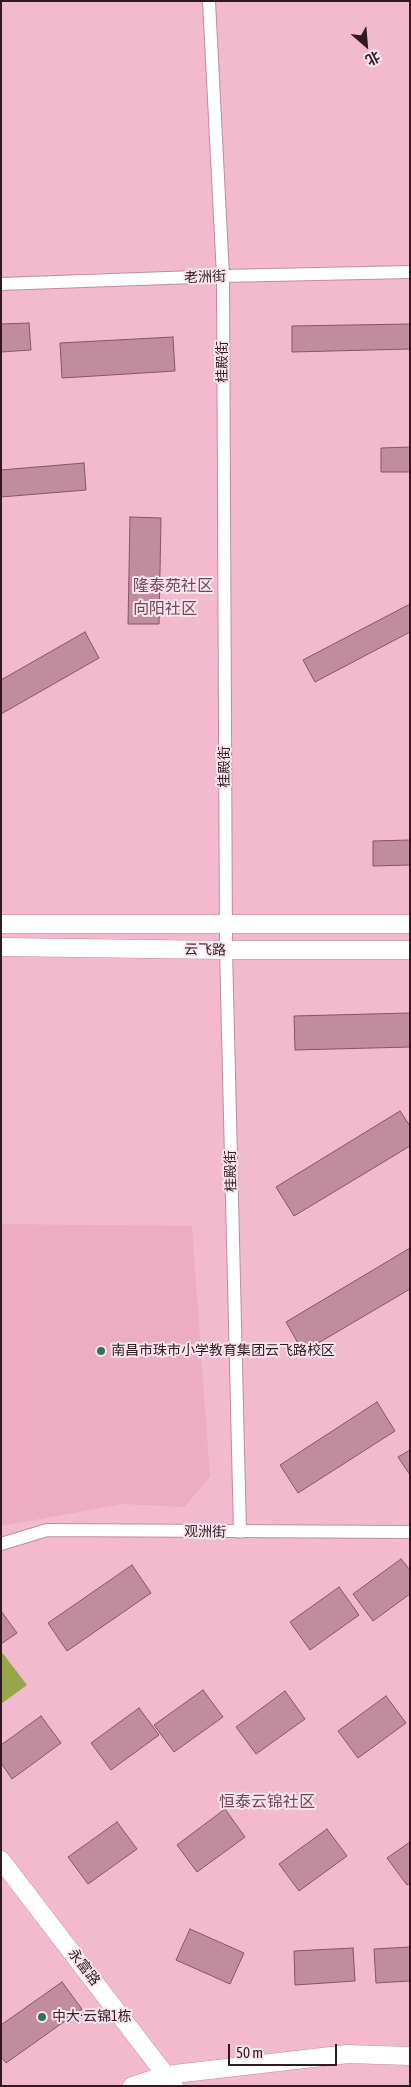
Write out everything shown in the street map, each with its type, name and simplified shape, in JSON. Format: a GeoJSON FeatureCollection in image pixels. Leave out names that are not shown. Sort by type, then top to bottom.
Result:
{"type":"FeatureCollection","features":[{"type":"Feature","properties":{"kind":"main road","name":"云飞路"},"geometry":{"type":"LineString","coordinates":[[1,924],[410,924]]}},
{"type":"Feature","properties":{"kind":"main road","name":"云飞路"},"geometry":{"type":"LineString","coordinates":[[1,947],[410,950]]}},
{"type":"Feature","properties":{"kind":"main road","name":"永富路"},"geometry":{"type":"LineString","coordinates":[[1,1860],[170,2080]]}},
{"type":"Feature","properties":{"kind":"main road"},"geometry":{"type":"LineString","coordinates":[[132,2086],[348,2054],[410,2056]]}},
{"type":"Feature","properties":{"kind":"street","name":"桂殿街"},"geometry":{"type":"LineString","coordinates":[[209,1],[223,276],[226,950],[240,1532]]}},
{"type":"Feature","properties":{"kind":"street","name":"老洲街"},"geometry":{"type":"LineString","coordinates":[[1,284],[410,272]]}},
{"type":"Feature","properties":{"kind":"street","name":"观洲街"},"geometry":{"type":"LineString","coordinates":[[1,1544],[47,1530],[410,1532]]}},
{"type":"Feature","properties":{"kind":"shaded area","name":"南昌市珠市小学教育集团云飞路校区"},"geometry":{"type":"Polygon","coordinates":[[[1,1224],[192,1226],[210,1477],[184,1507],[123,1504],[1,1526],[1,1224]]]}},
{"type":"Feature","properties":{"kind":"green space"},"geometry":{"type":"Polygon","coordinates":[[[1,1651],[27,1685],[1,1704],[1,1651]]]}},
{"type":"Feature","properties":{"kind":"building"},"geometry":{"type":"Polygon","coordinates":[[[29,323],[31,350],[1,352],[1,324],[29,323]]]}},
{"type":"Feature","properties":{"kind":"building"},"geometry":{"type":"Polygon","coordinates":[[[410,324],[410,349],[292,352],[292,326],[410,324]]]}},
{"type":"Feature","properties":{"kind":"building"},"geometry":{"type":"Polygon","coordinates":[[[173,337],[175,371],[62,378],[60,343],[173,337]]]}},
{"type":"Feature","properties":{"kind":"building"},"geometry":{"type":"Polygon","coordinates":[[[410,447],[410,472],[381,472],[381,448],[410,447]]]}},
{"type":"Feature","properties":{"kind":"building"},"geometry":{"type":"Polygon","coordinates":[[[84,463],[86,490],[1,497],[1,470],[84,463]]]}},
{"type":"Feature","properties":{"kind":"building"},"geometry":{"type":"Polygon","coordinates":[[[130,517],[161,518],[159,624],[128,624],[130,517]]]}},
{"type":"Feature","properties":{"kind":"building"},"geometry":{"type":"Polygon","coordinates":[[[410,604],[410,632],[315,682],[303,660],[410,604]]]}},
{"type":"Feature","properties":{"kind":"building"},"geometry":{"type":"Polygon","coordinates":[[[85,632],[99,658],[1,714],[1,680],[85,632]]]}},
{"type":"Feature","properties":{"kind":"building"},"geometry":{"type":"Polygon","coordinates":[[[410,840],[410,865],[373,866],[373,841],[410,840]]]}},
{"type":"Feature","properties":{"kind":"building"},"geometry":{"type":"Polygon","coordinates":[[[410,1013],[410,1047],[295,1050],[294,1016],[410,1013]]]}},
{"type":"Feature","properties":{"kind":"building"},"geometry":{"type":"Polygon","coordinates":[[[400,1111],[410,1126],[410,1146],[294,1216],[276,1187],[400,1111]]]}},
{"type":"Feature","properties":{"kind":"building"},"geometry":{"type":"Polygon","coordinates":[[[410,1248],[410,1289],[303,1352],[286,1322],[410,1248]]]}},
{"type":"Feature","properties":{"kind":"building"},"geometry":{"type":"Polygon","coordinates":[[[377,1402],[395,1431],[298,1493],[280,1465],[377,1402]]]}},
{"type":"Feature","properties":{"kind":"building"},"geometry":{"type":"Polygon","coordinates":[[[410,1450],[410,1475],[398,1457],[410,1450]]]}},
{"type":"Feature","properties":{"kind":"building"},"geometry":{"type":"Polygon","coordinates":[[[401,1559],[410,1570],[410,1594],[373,1621],[353,1594],[401,1559]]]}},
{"type":"Feature","properties":{"kind":"building"},"geometry":{"type":"Polygon","coordinates":[[[132,1565],[151,1593],[67,1651],[48,1623],[132,1565]]]}},
{"type":"Feature","properties":{"kind":"building"},"geometry":{"type":"Polygon","coordinates":[[[339,1587],[359,1615],[310,1650],[290,1622],[339,1587]]]}},
{"type":"Feature","properties":{"kind":"building"},"geometry":{"type":"Polygon","coordinates":[[[1,1611],[17,1633],[1,1644],[1,1611]]]}},
{"type":"Feature","properties":{"kind":"building"},"geometry":{"type":"Polygon","coordinates":[[[203,1690],[223,1717],[174,1752],[154,1725],[203,1690]]]}},
{"type":"Feature","properties":{"kind":"building"},"geometry":{"type":"Polygon","coordinates":[[[285,1691],[305,1719],[256,1754],[236,1727],[285,1691]]]}},
{"type":"Feature","properties":{"kind":"building"},"geometry":{"type":"Polygon","coordinates":[[[386,1696],[406,1723],[358,1758],[338,1731],[386,1696]]]}},
{"type":"Feature","properties":{"kind":"building"},"geometry":{"type":"Polygon","coordinates":[[[139,1708],[159,1735],[111,1770],[91,1743],[139,1708]]]}},
{"type":"Feature","properties":{"kind":"building"},"geometry":{"type":"Polygon","coordinates":[[[41,1716],[61,1743],[12,1779],[1,1763],[1,1745],[41,1716]]]}},
{"type":"Feature","properties":{"kind":"building"},"geometry":{"type":"Polygon","coordinates":[[[225,1809],[245,1837],[197,1872],[177,1845],[225,1809]]]}},
{"type":"Feature","properties":{"kind":"building"},"geometry":{"type":"Polygon","coordinates":[[[117,1822],[137,1849],[88,1884],[68,1857],[117,1822]]]}},
{"type":"Feature","properties":{"kind":"building"},"geometry":{"type":"Polygon","coordinates":[[[327,1829],[347,1856],[299,1891],[279,1864],[327,1829]]]}},
{"type":"Feature","properties":{"kind":"building"},"geometry":{"type":"Polygon","coordinates":[[[410,1842],[410,1883],[407,1885],[387,1858],[410,1842]]]}},
{"type":"Feature","properties":{"kind":"building"},"geometry":{"type":"Polygon","coordinates":[[[190,1929],[244,1953],[230,1984],[176,1960],[190,1929]]]}},
{"type":"Feature","properties":{"kind":"building"},"geometry":{"type":"Polygon","coordinates":[[[410,1947],[410,1981],[376,1983],[374,1949],[410,1947]]]}},
{"type":"Feature","properties":{"kind":"building"},"geometry":{"type":"Polygon","coordinates":[[[353,1948],[355,1981],[295,1985],[294,1951],[353,1948]]]}},
{"type":"Feature","properties":{"kind":"building","name":"中大·云锦1栋"},"geometry":{"type":"Polygon","coordinates":[[[62,1982],[82,2009],[6,2063],[1,2057],[1,2025],[62,1982]]]}},
{"type":"Feature","properties":{"kind":"place","name":"南昌市珠市小学教育集团云飞路校区"},"geometry":{"type":"Point","coordinates":[101,1351]}},
{"type":"Feature","properties":{"kind":"place","name":"中大·云锦1栋"},"geometry":{"type":"Point","coordinates":[42,2017]}},
{"type":"Feature","properties":{"kind":"district","name":"隆泰苑社区"},"geometry":{"type":"Point","coordinates":[173,586]}},
{"type":"Feature","properties":{"kind":"district","name":"向阳社区"},"geometry":{"type":"Point","coordinates":[165,609]}},
{"type":"Feature","properties":{"kind":"district","name":"恒泰云锦社区"},"geometry":{"type":"Point","coordinates":[267,1802]}}]}
